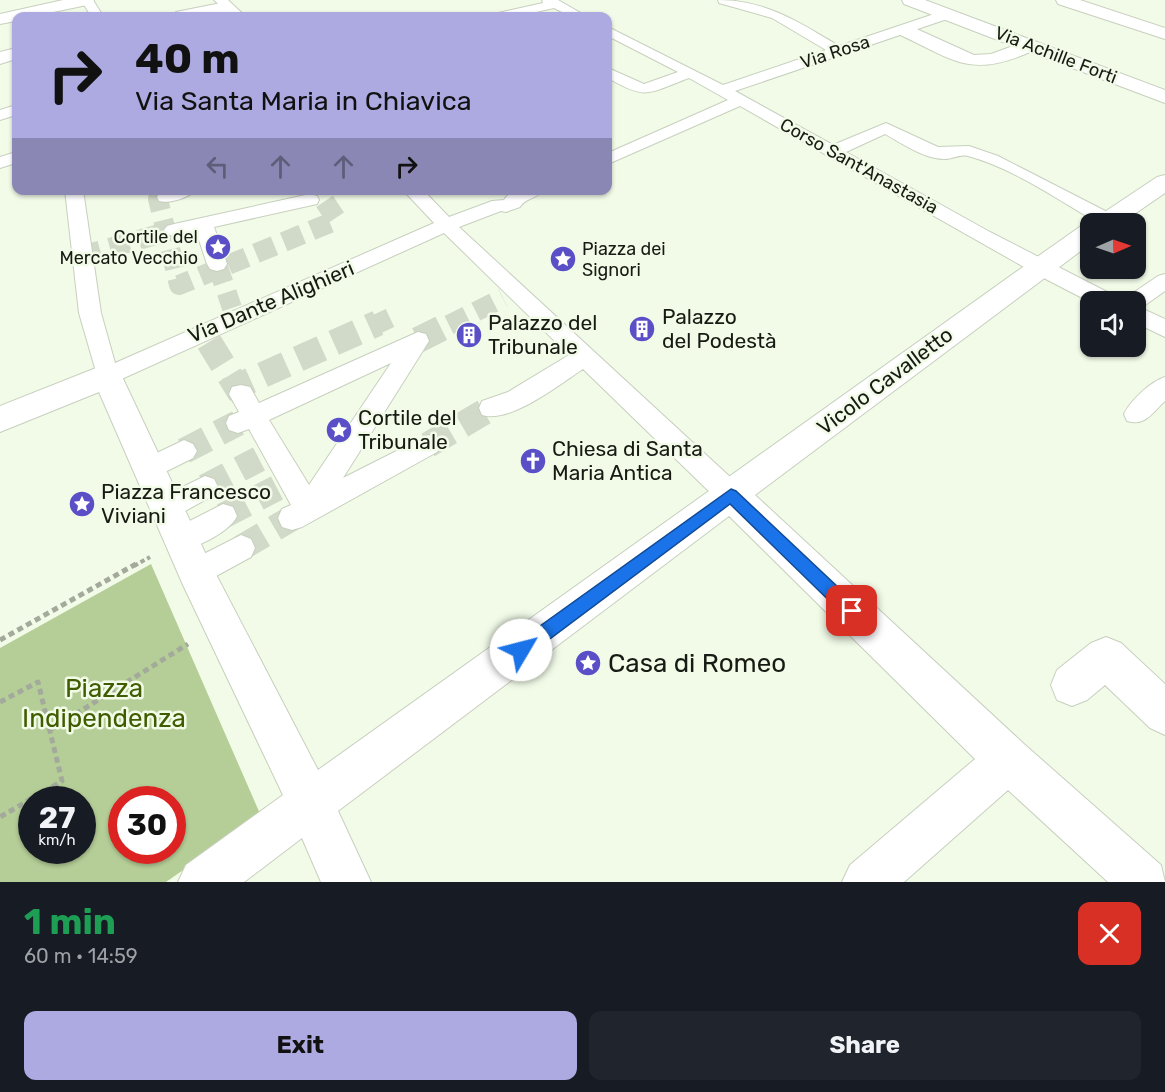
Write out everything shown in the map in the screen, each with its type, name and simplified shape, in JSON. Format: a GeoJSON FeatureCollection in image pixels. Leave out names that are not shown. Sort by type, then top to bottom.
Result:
{"type":"FeatureCollection","features":[{"type":"Feature","properties":{"kind":"street"},"geometry":{"type":"LineString","coordinates":[[32,12],[86,0]]}},
{"type":"Feature","properties":{"kind":"street"},"geometry":{"type":"LineString","coordinates":[[724,0],[777,15],[838,51]]}},
{"type":"Feature","properties":{"kind":"street","name":"Via Achille Forti"},"geometry":{"type":"LineString","coordinates":[[910,0],[1165,97]]}},
{"type":"Feature","properties":{"kind":"street"},"geometry":{"type":"LineString","coordinates":[[1064,0],[1165,34]]}},
{"type":"Feature","properties":{"kind":"street"},"geometry":{"type":"LineString","coordinates":[[517,12],[551,2],[571,12]]}},
{"type":"Feature","properties":{"kind":"street"},"geometry":{"type":"LineString","coordinates":[[948,14],[974,3]]}},
{"type":"Feature","properties":{"kind":"street"},"geometry":{"type":"LineString","coordinates":[[205,12],[228,8]]}},
{"type":"Feature","properties":{"kind":"street","name":"Via Rosa"},"geometry":{"type":"LineString","coordinates":[[722,90],[948,14]]}},
{"type":"Feature","properties":{"kind":"street"},"geometry":{"type":"LineString","coordinates":[[904,30],[970,60],[980,62],[989,61],[1030,45]]}},
{"type":"Feature","properties":{"kind":"street","name":"Corso Sant'Anastasia"},"geometry":{"type":"LineString","coordinates":[[612,33],[722,90],[1039,268],[1086,291]]}},
{"type":"Feature","properties":{"kind":"street"},"geometry":{"type":"LineString","coordinates":[[648,51],[615,66],[636,88],[645,89],[690,73]]}},
{"type":"Feature","properties":{"kind":"street"},"geometry":{"type":"LineString","coordinates":[[612,157],[740,100]]}},
{"type":"Feature","properties":{"kind":"street"},"geometry":{"type":"LineString","coordinates":[[834,151],[885,128],[938,153],[947,154],[960,148],[975,152],[1005,166],[1081,213]]}},
{"type":"Feature","properties":{"kind":"street","name":"Vicolo Cavalletto"},"geometry":{"type":"LineString","coordinates":[[1118,213],[1165,182]]}},
{"type":"Feature","properties":{"kind":"street"},"geometry":{"type":"LineString","coordinates":[[75,195],[90,314],[107,376],[181,540],[311,804],[346,882]]}},
{"type":"Feature","properties":{"kind":"street"},"geometry":{"type":"LineString","coordinates":[[166,197],[172,195]]}},
{"type":"Feature","properties":{"kind":"street"},"geometry":{"type":"LineString","coordinates":[[416,195],[441,228],[509,295],[544,319],[1008,760],[1144,882]]}},
{"type":"Feature","properties":{"kind":"street"},"geometry":{"type":"LineString","coordinates":[[441,228],[499,205],[506,206],[513,203],[513,199],[522,195]]}},
{"type":"Feature","properties":{"kind":"street"},"geometry":{"type":"LineString","coordinates":[[174,230],[203,224],[272,199],[310,197]]}},
{"type":"Feature","properties":{"kind":"street"},"geometry":{"type":"LineString","coordinates":[[203,224],[217,264]]}},
{"type":"Feature","properties":{"kind":"street","name":"Via Dante Alighieri"},"geometry":{"type":"LineString","coordinates":[[107,376],[206,337],[234,313],[441,228]]}},
{"type":"Feature","properties":{"kind":"street","name":"Vicolo Cavalletto"},"geometry":{"type":"LineString","coordinates":[[202,882],[1080,239]]}},
{"type":"Feature","properties":{"kind":"street"},"geometry":{"type":"LineString","coordinates":[[1146,294],[1165,281]]}},
{"type":"Feature","properties":{"kind":"street"},"geometry":{"type":"LineString","coordinates":[[1146,319],[1165,329]]}},
{"type":"Feature","properties":{"kind":"street"},"geometry":{"type":"LineString","coordinates":[[418,340],[300,514],[244,411],[418,340]]}},
{"type":"Feature","properties":{"kind":"street"},"geometry":{"type":"LineString","coordinates":[[491,408],[517,399],[584,357]]}},
{"type":"Feature","properties":{"kind":"street"},"geometry":{"type":"LineString","coordinates":[[0,419],[107,376]]}},
{"type":"Feature","properties":{"kind":"street"},"geometry":{"type":"LineString","coordinates":[[1136,414],[1165,386]]}},
{"type":"Feature","properties":{"kind":"street"},"geometry":{"type":"LineString","coordinates":[[300,514],[428,445]]}},
{"type":"Feature","properties":{"kind":"street"},"geometry":{"type":"LineString","coordinates":[[149,468],[184,451]]}},
{"type":"Feature","properties":{"kind":"street"},"geometry":{"type":"LineString","coordinates":[[181,540],[205,487]]}},
{"type":"Feature","properties":{"kind":"street"},"geometry":{"type":"LineString","coordinates":[[181,540],[222,516]]}},
{"type":"Feature","properties":{"kind":"street"},"geometry":{"type":"LineString","coordinates":[[181,540],[241,548]]}},
{"type":"Feature","properties":{"kind":"street"},"geometry":{"type":"LineString","coordinates":[[1072,685],[1106,658],[1165,713]]}},
{"type":"Feature","properties":{"kind":"street"},"geometry":{"type":"LineString","coordinates":[[867,882],[1008,760]]}},
{"type":"Feature","properties":{"kind":"path"},"geometry":{"type":"LineString","coordinates":[[0,640],[181,540]]}},
{"type":"Feature","properties":{"kind":"path"},"geometry":{"type":"LineString","coordinates":[[50,730],[221,623]]}},
{"type":"Feature","properties":{"kind":"path"},"geometry":{"type":"LineString","coordinates":[[0,702],[38,682],[62,781],[0,818]]}},
{"type":"Feature","properties":{"kind":"green space","name":"Piazza Indipendenza"},"geometry":{"type":"Polygon","coordinates":[[[151,564],[261,816],[166,882],[0,882],[0,648],[151,564]]]}},
{"type":"Feature","properties":{"kind":"tunnel"},"geometry":{"type":"LineString","coordinates":[[219,269],[337,220],[320,195]]}},
{"type":"Feature","properties":{"kind":"tunnel"},"geometry":{"type":"LineString","coordinates":[[166,197],[158,199],[166,232]]}},
{"type":"Feature","properties":{"kind":"tunnel"},"geometry":{"type":"LineString","coordinates":[[166,232],[174,230]]}},
{"type":"Feature","properties":{"kind":"tunnel"},"geometry":{"type":"LineString","coordinates":[[81,256],[166,232]]}},
{"type":"Feature","properties":{"kind":"tunnel"},"geometry":{"type":"LineString","coordinates":[[166,232],[179,285],[219,269]]}},
{"type":"Feature","properties":{"kind":"tunnel"},"geometry":{"type":"LineString","coordinates":[[217,264],[219,269]]}},
{"type":"Feature","properties":{"kind":"tunnel"},"geometry":{"type":"LineString","coordinates":[[219,269],[232,308]]}},
{"type":"Feature","properties":{"kind":"tunnel"},"geometry":{"type":"LineString","coordinates":[[449,325],[503,298]]}},
{"type":"Feature","properties":{"kind":"tunnel"},"geometry":{"type":"LineString","coordinates":[[375,325],[390,318]]}},
{"type":"Feature","properties":{"kind":"tunnel"},"geometry":{"type":"LineString","coordinates":[[237,387],[378,323]]}},
{"type":"Feature","properties":{"kind":"tunnel"},"geometry":{"type":"LineString","coordinates":[[418,340],[452,323]]}},
{"type":"Feature","properties":{"kind":"tunnel"},"geometry":{"type":"LineString","coordinates":[[209,342],[237,387]]}},
{"type":"Feature","properties":{"kind":"tunnel"},"geometry":{"type":"LineString","coordinates":[[227,391],[237,387]]}},
{"type":"Feature","properties":{"kind":"tunnel"},"geometry":{"type":"LineString","coordinates":[[237,387],[241,394]]}},
{"type":"Feature","properties":{"kind":"tunnel"},"geometry":{"type":"LineString","coordinates":[[428,445],[491,408]]}},
{"type":"Feature","properties":{"kind":"tunnel"},"geometry":{"type":"LineString","coordinates":[[184,451],[238,423]]}},
{"type":"Feature","properties":{"kind":"tunnel"},"geometry":{"type":"LineString","coordinates":[[205,487],[259,459]]}},
{"type":"Feature","properties":{"kind":"tunnel"},"geometry":{"type":"LineString","coordinates":[[223,516],[277,488]]}},
{"type":"Feature","properties":{"kind":"tunnel"},"geometry":{"type":"LineString","coordinates":[[241,548],[292,518]]}},
{"type":"Feature","properties":{"kind":"place","name":"Cortile del Mercato Vecchio"},"geometry":{"type":"Point","coordinates":[218,247]}},
{"type":"Feature","properties":{"kind":"place","name":"Piazza dei Signori"},"geometry":{"type":"Point","coordinates":[563,259]}},
{"type":"Feature","properties":{"kind":"place","name":"Palazzo del Podestà"},"geometry":{"type":"Point","coordinates":[642,329]}},
{"type":"Feature","properties":{"kind":"place","name":"Palazzo del Tribunale"},"geometry":{"type":"Point","coordinates":[469,335]}},
{"type":"Feature","properties":{"kind":"place","name":"Cortile del Tribunale"},"geometry":{"type":"Point","coordinates":[339,430]}},
{"type":"Feature","properties":{"kind":"place","name":"Chiesa di Santa Maria Antica"},"geometry":{"type":"Point","coordinates":[533,461]}},
{"type":"Feature","properties":{"kind":"place","name":"Piazza Francesco Viviani"},"geometry":{"type":"Point","coordinates":[82,504]}},
{"type":"Feature","properties":{"kind":"place","name":"Casa di Romeo"},"geometry":{"type":"Point","coordinates":[588,663]}},
{"type":"Feature","properties":{"kind":"route"},"geometry":{"type":"LineString","coordinates":[[521,650],[731,495],[852,611]]}}]}
